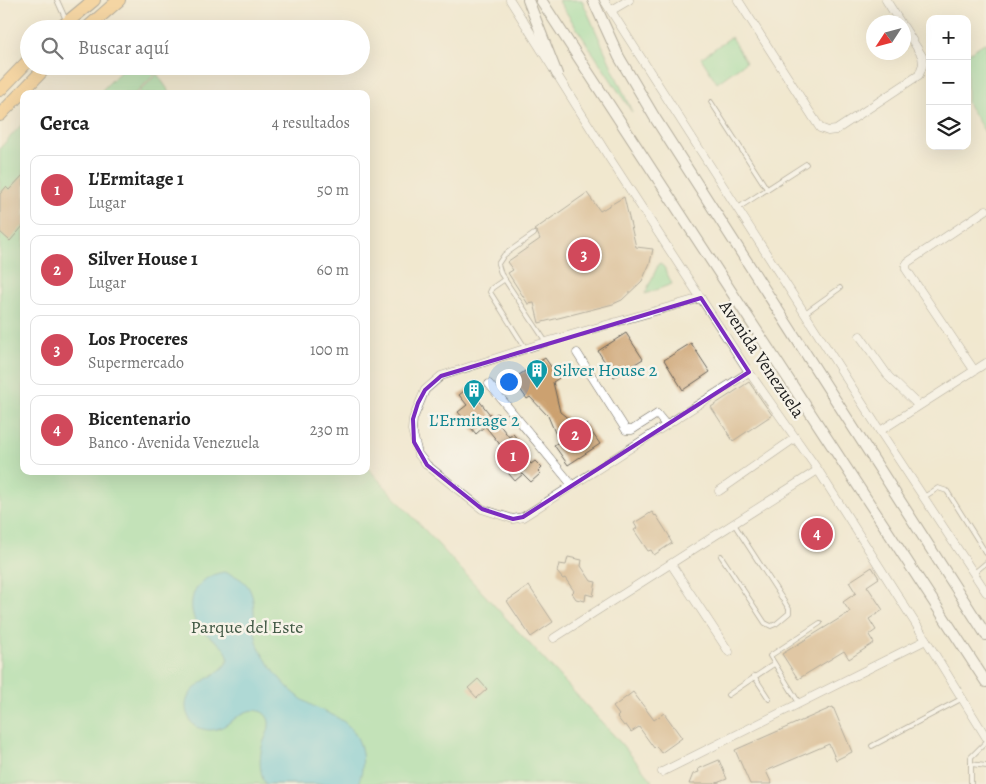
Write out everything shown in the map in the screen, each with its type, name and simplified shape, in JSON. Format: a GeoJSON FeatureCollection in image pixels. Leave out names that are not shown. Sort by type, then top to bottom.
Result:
{"type":"FeatureCollection","features":[{"type":"Feature","properties":{"kind":"main road"},"geometry":{"type":"LineString","coordinates":[[69,20],[94,0]]}},
{"type":"Feature","properties":{"kind":"main road"},"geometry":{"type":"LineString","coordinates":[[96,20],[119,0]]}},
{"type":"Feature","properties":{"kind":"main road"},"geometry":{"type":"LineString","coordinates":[[1,88],[20,69]]}},
{"type":"Feature","properties":{"kind":"main road"},"geometry":{"type":"LineString","coordinates":[[25,90],[39,75]]}},
{"type":"Feature","properties":{"kind":"main road"},"geometry":{"type":"LineString","coordinates":[[0,116],[20,95]]}},
{"type":"Feature","properties":{"kind":"street","name":"Avenida Venezuela"},"geometry":{"type":"LineString","coordinates":[[510,0],[610,159],[749,372],[818,470],[986,737]]}},
{"type":"Feature","properties":{"kind":"street"},"geometry":{"type":"LineString","coordinates":[[528,0],[557,74]]}},
{"type":"Feature","properties":{"kind":"street","name":"Avenida Venezuela"},"geometry":{"type":"LineString","coordinates":[[541,0],[986,682]]}},
{"type":"Feature","properties":{"kind":"street"},"geometry":{"type":"LineString","coordinates":[[593,0],[620,57],[655,118],[986,635]]}},
{"type":"Feature","properties":{"kind":"street"},"geometry":{"type":"LineString","coordinates":[[604,0],[880,432],[986,592]]}},
{"type":"Feature","properties":{"kind":"street"},"geometry":{"type":"LineString","coordinates":[[612,10],[629,0]]}},
{"type":"Feature","properties":{"kind":"street"},"geometry":{"type":"LineString","coordinates":[[738,0],[820,128],[828,132],[836,130],[919,74],[923,64],[922,56],[911,39]]}},
{"type":"Feature","properties":{"kind":"street"},"geometry":{"type":"LineString","coordinates":[[886,0],[896,15]]}},
{"type":"Feature","properties":{"kind":"street"},"geometry":{"type":"LineString","coordinates":[[974,370],[906,269],[906,265],[986,210]]}},
{"type":"Feature","properties":{"kind":"street"},"geometry":{"type":"LineString","coordinates":[[701,298],[546,342],[441,376],[424,390],[413,419],[412,430],[418,454],[427,465],[482,509],[513,519],[524,517],[749,372]]}},
{"type":"Feature","properties":{"kind":"street"},"geometry":{"type":"LineString","coordinates":[[860,336],[889,377],[918,406]]}},
{"type":"Feature","properties":{"kind":"street"},"geometry":{"type":"LineString","coordinates":[[577,353],[626,430],[632,430],[657,414],[666,425]]}},
{"type":"Feature","properties":{"kind":"street"},"geometry":{"type":"LineString","coordinates":[[880,432],[986,362]]}},
{"type":"Feature","properties":{"kind":"street"},"geometry":{"type":"LineString","coordinates":[[488,384],[572,485]]}},
{"type":"Feature","properties":{"kind":"street"},"geometry":{"type":"LineString","coordinates":[[719,491],[795,438]]}},
{"type":"Feature","properties":{"kind":"street"},"geometry":{"type":"LineString","coordinates":[[554,638],[818,470]]}},
{"type":"Feature","properties":{"kind":"street"},"geometry":{"type":"LineString","coordinates":[[671,564],[729,652]]}},
{"type":"Feature","properties":{"kind":"street"},"geometry":{"type":"LineString","coordinates":[[662,772],[926,640]]}},
{"type":"Feature","properties":{"kind":"lane"},"geometry":{"type":"LineString","coordinates":[[57,0],[62,20]]}},
{"type":"Feature","properties":{"kind":"lane"},"geometry":{"type":"LineString","coordinates":[[712,102],[767,189]]}},
{"type":"Feature","properties":{"kind":"lane"},"geometry":{"type":"LineString","coordinates":[[738,208],[806,164]]}},
{"type":"Feature","properties":{"kind":"lane"},"geometry":{"type":"LineString","coordinates":[[534,234],[504,255],[498,264],[504,279],[546,342]]}},
{"type":"Feature","properties":{"kind":"lane"},"geometry":{"type":"LineString","coordinates":[[504,279],[492,288],[490,292],[526,349]]}},
{"type":"Feature","properties":{"kind":"lane"},"geometry":{"type":"LineString","coordinates":[[805,313],[840,288]]}},
{"type":"Feature","properties":{"kind":"lane"},"geometry":{"type":"LineString","coordinates":[[924,497],[938,488],[947,491],[986,553]]}},
{"type":"Feature","properties":{"kind":"lane"},"geometry":{"type":"LineString","coordinates":[[721,556],[765,624],[771,626],[776,624],[789,613],[789,609],[734,524]]}},
{"type":"Feature","properties":{"kind":"lane"},"geometry":{"type":"LineString","coordinates":[[974,574],[986,563]]}},
{"type":"Feature","properties":{"kind":"lane"},"geometry":{"type":"LineString","coordinates":[[799,704],[770,658],[771,655],[820,623]]}},
{"type":"Feature","properties":{"kind":"lane"},"geometry":{"type":"LineString","coordinates":[[728,695],[774,664]]}},
{"type":"Feature","properties":{"kind":"lane"},"geometry":{"type":"LineString","coordinates":[[754,676],[769,699]]}},
{"type":"Feature","properties":{"kind":"lane"},"geometry":{"type":"LineString","coordinates":[[872,746],[963,698]]}},
{"type":"Feature","properties":{"kind":"lane"},"geometry":{"type":"LineString","coordinates":[[971,784],[971,757],[986,742]]}},
{"type":"Feature","properties":{"kind":"lane"},"geometry":{"type":"LineString","coordinates":[[971,764],[986,766]]}},
{"type":"Feature","properties":{"kind":"highlighted area"},"geometry":{"type":"Polygon","coordinates":[[[701,298],[749,372],[523,517],[513,519],[482,509],[427,465],[414,442],[413,419],[418,403],[425,390],[441,376],[701,298]]]}},
{"type":"Feature","properties":{"kind":"green space"},"geometry":{"type":"Polygon","coordinates":[[[558,0],[582,0],[632,112],[558,0]]]}},
{"type":"Feature","properties":{"kind":"green space"},"geometry":{"type":"Polygon","coordinates":[[[731,37],[746,62],[717,83],[701,58],[731,37]]]}},
{"type":"Feature","properties":{"kind":"green space"},"geometry":{"type":"Polygon","coordinates":[[[986,42],[986,134],[971,110],[971,51],[986,42]]]}},
{"type":"Feature","properties":{"kind":"green space"},"geometry":{"type":"Polygon","coordinates":[[[117,75],[154,75],[139,90],[102,90],[117,75]]]}},
{"type":"Feature","properties":{"kind":"green space"},"geometry":{"type":"Polygon","coordinates":[[[158,75],[168,90],[141,90],[158,75]]]}},
{"type":"Feature","properties":{"kind":"green space","name":"Parque del Este"},"geometry":{"type":"Polygon","coordinates":[[[20,126],[20,475],[370,475],[370,470],[619,741],[651,779],[652,784],[0,784],[0,148],[20,126]]]}},
{"type":"Feature","properties":{"kind":"green space"},"geometry":{"type":"Polygon","coordinates":[[[659,263],[664,267],[672,284],[645,294],[659,263]]]}},
{"type":"Feature","properties":{"kind":"water"},"geometry":{"type":"Polygon","coordinates":[[[224,572],[236,576],[250,589],[254,606],[258,644],[277,675],[290,690],[311,705],[344,722],[355,735],[362,750],[363,759],[358,784],[265,784],[260,759],[269,720],[261,712],[252,710],[245,712],[226,725],[211,730],[198,728],[191,723],[186,706],[188,697],[194,689],[226,664],[228,657],[224,648],[197,625],[192,610],[192,599],[195,591],[205,579],[224,572]]]}},
{"type":"Feature","properties":{"kind":"building"},"geometry":{"type":"Polygon","coordinates":[[[20,178],[20,230],[10,241],[0,232],[0,194],[6,187],[9,190],[20,178]]]}},
{"type":"Feature","properties":{"kind":"building"},"geometry":{"type":"Polygon","coordinates":[[[587,193],[600,211],[624,197],[636,247],[653,249],[650,263],[642,281],[622,300],[539,323],[534,303],[528,304],[508,273],[513,270],[507,262],[540,239],[534,230],[587,193]]]}},
{"type":"Feature","properties":{"kind":"building"},"geometry":{"type":"Polygon","coordinates":[[[626,333],[643,359],[614,377],[598,351],[626,333]]]}},
{"type":"Feature","properties":{"kind":"building"},"geometry":{"type":"Polygon","coordinates":[[[691,343],[710,372],[683,390],[664,360],[691,343]]]}},
{"type":"Feature","properties":{"kind":"building"},"geometry":{"type":"Polygon","coordinates":[[[545,358],[559,378],[553,382],[560,412],[580,428],[586,424],[600,444],[568,465],[554,445],[559,442],[548,416],[530,397],[527,399],[513,379],[545,358]]]}},
{"type":"Feature","properties":{"kind":"building"},"geometry":{"type":"Polygon","coordinates":[[[749,382],[772,415],[733,441],[711,407],[749,382]]]}},
{"type":"Feature","properties":{"kind":"building"},"geometry":{"type":"Polygon","coordinates":[[[474,386],[481,395],[477,398],[492,417],[497,413],[503,420],[499,424],[509,437],[513,434],[520,442],[516,446],[531,464],[535,461],[542,468],[538,472],[540,474],[531,482],[523,474],[515,481],[497,460],[505,452],[485,426],[476,434],[458,412],[467,405],[459,395],[474,386]]]}},
{"type":"Feature","properties":{"kind":"building"},"geometry":{"type":"Polygon","coordinates":[[[652,512],[656,515],[672,543],[654,555],[651,550],[648,551],[634,530],[637,528],[634,523],[652,512]]]}},
{"type":"Feature","properties":{"kind":"building"},"geometry":{"type":"Polygon","coordinates":[[[568,557],[582,560],[581,566],[591,581],[596,582],[593,596],[586,594],[585,601],[576,599],[572,593],[574,591],[565,578],[563,579],[557,572],[559,564],[566,565],[568,557]]]}},
{"type":"Feature","properties":{"kind":"building"},"geometry":{"type":"Polygon","coordinates":[[[872,567],[879,578],[867,586],[883,610],[869,619],[876,630],[869,635],[874,643],[849,659],[844,651],[798,679],[782,654],[850,612],[843,602],[856,593],[849,582],[872,567]]]}},
{"type":"Feature","properties":{"kind":"building"},"geometry":{"type":"Polygon","coordinates":[[[529,586],[553,622],[531,637],[507,601],[529,586]]]}},
{"type":"Feature","properties":{"kind":"building"},"geometry":{"type":"Polygon","coordinates":[[[478,679],[487,689],[477,698],[468,688],[478,679]]]}},
{"type":"Feature","properties":{"kind":"building"},"geometry":{"type":"Polygon","coordinates":[[[633,692],[654,720],[664,713],[682,738],[661,753],[656,746],[654,748],[639,727],[631,732],[626,725],[624,726],[617,717],[619,715],[613,707],[633,692]]]}},
{"type":"Feature","properties":{"kind":"building"},"geometry":{"type":"Polygon","coordinates":[[[833,707],[852,752],[836,760],[829,744],[766,771],[772,784],[750,784],[735,750],[833,707]]]}},
{"type":"Feature","properties":{"kind":"building"},"geometry":{"type":"Polygon","coordinates":[[[719,760],[727,779],[714,784],[689,784],[693,774],[699,772],[698,769],[719,760]]]}},
{"type":"Feature","properties":{"kind":"place","name":"Los Proceres"},"geometry":{"type":"Point","coordinates":[584,255]}},
{"type":"Feature","properties":{"kind":"place","name":"Silver House 2"},"geometry":{"type":"Point","coordinates":[537,389]}},
{"type":"Feature","properties":{"kind":"place","name":"L'Ermitage 2"},"geometry":{"type":"Point","coordinates":[474,409]}},
{"type":"Feature","properties":{"kind":"place","name":"Silver House 1"},"geometry":{"type":"Point","coordinates":[575,435]}},
{"type":"Feature","properties":{"kind":"place","name":"L'Ermitage 1"},"geometry":{"type":"Point","coordinates":[513,456]}},
{"type":"Feature","properties":{"kind":"place","name":"Bicentenario"},"geometry":{"type":"Point","coordinates":[817,534]}}]}
